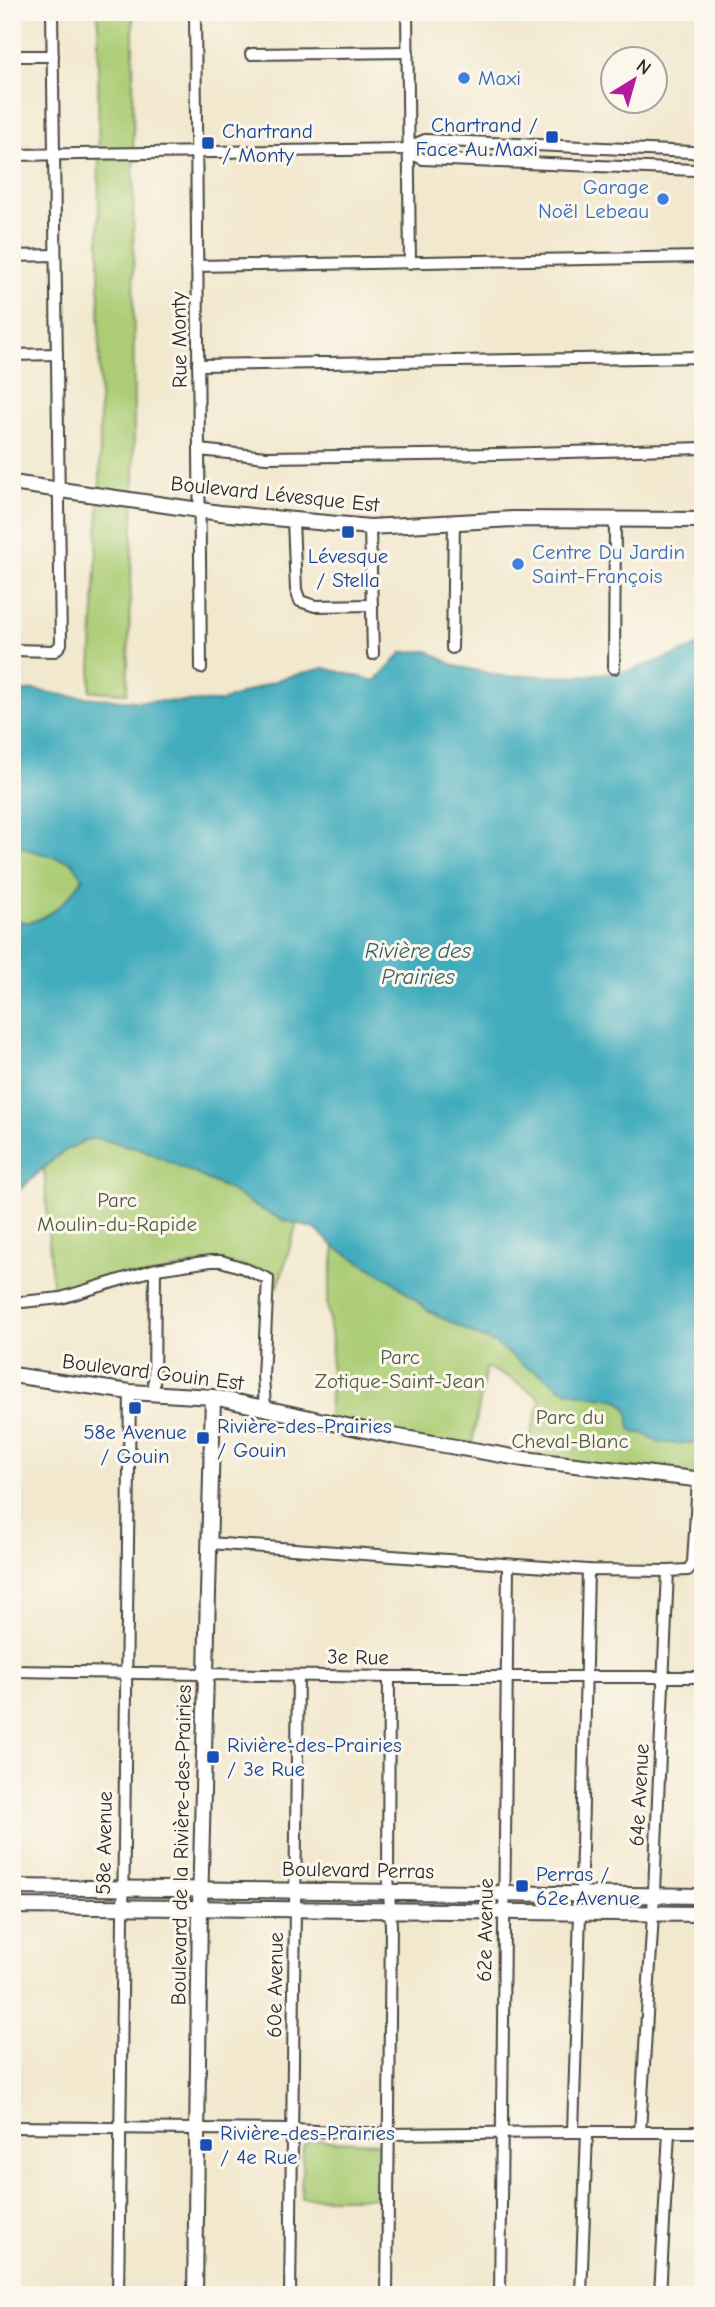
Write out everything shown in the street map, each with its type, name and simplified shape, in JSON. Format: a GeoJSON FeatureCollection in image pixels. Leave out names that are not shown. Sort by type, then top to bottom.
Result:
{"type":"FeatureCollection","features":[{"type":"Feature","properties":{"kind":"street"},"geometry":{"type":"LineString","coordinates":[[12,650],[55,650],[60,647],[52,12]]}},
{"type":"Feature","properties":{"kind":"street","name":"Rue Monty"},"geometry":{"type":"LineString","coordinates":[[195,12],[201,668]]}},
{"type":"Feature","properties":{"kind":"street"},"geometry":{"type":"LineString","coordinates":[[407,12],[410,262]]}},
{"type":"Feature","properties":{"kind":"street"},"geometry":{"type":"LineString","coordinates":[[251,54],[408,52]]}},
{"type":"Feature","properties":{"kind":"street"},"geometry":{"type":"LineString","coordinates":[[12,56],[53,56]]}},
{"type":"Feature","properties":{"kind":"street"},"geometry":{"type":"LineString","coordinates":[[12,155],[409,149],[425,140],[692,152],[703,156]]}},
{"type":"Feature","properties":{"kind":"street"},"geometry":{"type":"LineString","coordinates":[[502,144],[502,162]]}},
{"type":"Feature","properties":{"kind":"street"},"geometry":{"type":"LineString","coordinates":[[409,149],[423,159],[695,170],[703,168]]}},
{"type":"Feature","properties":{"kind":"street"},"geometry":{"type":"LineString","coordinates":[[12,256],[55,255]]}},
{"type":"Feature","properties":{"kind":"street"},"geometry":{"type":"LineString","coordinates":[[197,266],[703,257]]}},
{"type":"Feature","properties":{"kind":"street"},"geometry":{"type":"LineString","coordinates":[[12,355],[57,354]]}},
{"type":"Feature","properties":{"kind":"street"},"geometry":{"type":"LineString","coordinates":[[198,365],[703,357]]}},
{"type":"Feature","properties":{"kind":"street"},"geometry":{"type":"LineString","coordinates":[[199,450],[266,457],[703,448]]}},
{"type":"Feature","properties":{"kind":"street","name":"Boulevard Lévesque Est"},"geometry":{"type":"LineString","coordinates":[[12,483],[293,521],[370,527],[513,519],[703,520]]}},
{"type":"Feature","properties":{"kind":"street"},"geometry":{"type":"LineString","coordinates":[[293,521],[296,590],[300,601],[315,606],[372,604]]}},
{"type":"Feature","properties":{"kind":"street"},"geometry":{"type":"LineString","coordinates":[[614,668],[615,521]]}},
{"type":"Feature","properties":{"kind":"street"},"geometry":{"type":"LineString","coordinates":[[453,648],[454,523]]}},
{"type":"Feature","properties":{"kind":"street"},"geometry":{"type":"LineString","coordinates":[[370,527],[373,654]]}},
{"type":"Feature","properties":{"kind":"street"},"geometry":{"type":"LineString","coordinates":[[12,1303],[67,1296],[155,1270],[202,1262],[221,1261],[241,1267],[268,1279],[263,1376],[265,1408]]}},
{"type":"Feature","properties":{"kind":"street"},"geometry":{"type":"LineString","coordinates":[[154,1394],[155,1270]]}},
{"type":"Feature","properties":{"kind":"street","name":"Boulevard Gouin Est"},"geometry":{"type":"LineString","coordinates":[[12,1375],[130,1392],[213,1397],[393,1436],[524,1459],[701,1480]]}},
{"type":"Feature","properties":{"kind":"street","name":"58e Avenue"},"geometry":{"type":"LineString","coordinates":[[118,2295],[130,1392]]}},
{"type":"Feature","properties":{"kind":"street","name":"Boulevard de la Rivière-des-Prairies"},"geometry":{"type":"LineString","coordinates":[[195,2295],[200,1908],[213,1397]]}},
{"type":"Feature","properties":{"kind":"street"},"geometry":{"type":"LineString","coordinates":[[209,1543],[588,1570],[688,1570],[693,1563],[701,1480]]}},
{"type":"Feature","properties":{"kind":"street","name":"62e Avenue"},"geometry":{"type":"LineString","coordinates":[[500,2295],[508,1565]]}},
{"type":"Feature","properties":{"kind":"street"},"geometry":{"type":"LineString","coordinates":[[581,1893],[588,1570]]}},
{"type":"Feature","properties":{"kind":"street","name":"64e Avenue"},"geometry":{"type":"LineString","coordinates":[[640,2132],[653,1914],[668,1571]]}},
{"type":"Feature","properties":{"kind":"street","name":"3e Rue"},"geometry":{"type":"LineString","coordinates":[[12,1671],[389,1677],[703,1678]]}},
{"type":"Feature","properties":{"kind":"street","name":"60e Avenue"},"geometry":{"type":"LineString","coordinates":[[290,2295],[298,1676]]}},
{"type":"Feature","properties":{"kind":"street"},"geometry":{"type":"LineString","coordinates":[[387,2295],[391,1910],[389,1677]]}},
{"type":"Feature","properties":{"kind":"street","name":"Boulevard Perras"},"geometry":{"type":"LineString","coordinates":[[12,1886],[703,1895]]}},
{"type":"Feature","properties":{"kind":"street","name":"Boulevard Perras"},"geometry":{"type":"LineString","coordinates":[[12,1906],[703,1914]]}},
{"type":"Feature","properties":{"kind":"street"},"geometry":{"type":"LineString","coordinates":[[573,2132],[580,1913]]}},
{"type":"Feature","properties":{"kind":"street"},"geometry":{"type":"LineString","coordinates":[[12,2127],[292,2130],[389,2134],[703,2132]]}},
{"type":"Feature","properties":{"kind":"street"},"geometry":{"type":"LineString","coordinates":[[581,2295],[587,2132]]}},
{"type":"Feature","properties":{"kind":"street"},"geometry":{"type":"LineString","coordinates":[[660,2295],[669,2132]]}},
{"type":"Feature","properties":{"kind":"green space"},"geometry":{"type":"Polygon","coordinates":[[[98,12],[133,12],[134,494],[127,693],[90,691],[100,486],[98,12]]]}},
{"type":"Feature","properties":{"kind":"green space"},"geometry":{"type":"Polygon","coordinates":[[[12,845],[72,862],[83,878],[60,905],[46,916],[30,922],[12,920],[12,845]]]}},
{"type":"Feature","properties":{"kind":"green space","name":"Parc Moulin-du-Rapide"},"geometry":{"type":"Polygon","coordinates":[[[95,1138],[160,1156],[230,1190],[256,1207],[297,1223],[278,1287],[268,1279],[211,1261],[53,1298],[44,1169],[67,1150],[95,1138]]]}},
{"type":"Feature","properties":{"kind":"green space","name":"Parc Zotique-Saint-Jean"},"geometry":{"type":"Polygon","coordinates":[[[335,1247],[391,1280],[429,1311],[495,1343],[523,1365],[542,1374],[561,1388],[618,1400],[626,1407],[631,1430],[675,1444],[703,1441],[703,1480],[524,1459],[541,1398],[508,1377],[486,1368],[471,1449],[329,1423],[332,1341],[327,1302],[335,1247]]]}},
{"type":"Feature","properties":{"kind":"green space"},"geometry":{"type":"Polygon","coordinates":[[[308,2140],[378,2143],[379,2198],[301,2198],[303,2148],[308,2140]]]}},
{"type":"Feature","properties":{"kind":"water","name":"Rivière des Prairies"},"geometry":{"type":"Polygon","coordinates":[[[703,642],[703,1441],[675,1444],[658,1442],[643,1433],[635,1433],[629,1425],[626,1407],[618,1400],[561,1388],[542,1374],[523,1365],[495,1343],[429,1311],[391,1280],[335,1247],[315,1229],[281,1219],[230,1190],[142,1149],[95,1138],[83,1141],[58,1155],[12,1197],[12,920],[30,922],[46,916],[67,899],[83,878],[72,862],[12,845],[12,693],[34,690],[69,696],[135,701],[220,702],[283,678],[324,668],[376,681],[403,652],[428,651],[455,666],[507,677],[567,677],[630,671],[689,650],[703,642]]]}},
{"type":"Feature","properties":{"kind":"place","name":"Maxi"},"geometry":{"type":"Point","coordinates":[464,78]}},
{"type":"Feature","properties":{"kind":"place","name":"Chartrand / Face Au Maxi"},"geometry":{"type":"Point","coordinates":[552,137]}},
{"type":"Feature","properties":{"kind":"place","name":"Chartrand / Monty"},"geometry":{"type":"Point","coordinates":[208,143]}},
{"type":"Feature","properties":{"kind":"place","name":"Garage Noël Lebeau"},"geometry":{"type":"Point","coordinates":[663,199]}},
{"type":"Feature","properties":{"kind":"place","name":"Lévesque / Stella"},"geometry":{"type":"Point","coordinates":[348,532]}},
{"type":"Feature","properties":{"kind":"place","name":"Centre Du Jardin Saint-François"},"geometry":{"type":"Point","coordinates":[518,564]}},
{"type":"Feature","properties":{"kind":"place","name":"58e Avenue / Gouin"},"geometry":{"type":"Point","coordinates":[135,1408]}},
{"type":"Feature","properties":{"kind":"place","name":"Rivière-des-Prairies / Gouin"},"geometry":{"type":"Point","coordinates":[203,1438]}},
{"type":"Feature","properties":{"kind":"place","name":"Rivière-des-Prairies / 3e Rue"},"geometry":{"type":"Point","coordinates":[213,1757]}},
{"type":"Feature","properties":{"kind":"place","name":"Perras / 62e Avenue"},"geometry":{"type":"Point","coordinates":[522,1886]}},
{"type":"Feature","properties":{"kind":"place","name":"Rivière-des-Prairies / 4e Rue"},"geometry":{"type":"Point","coordinates":[206,2145]}},
{"type":"Feature","properties":{"kind":"park label","name":"Parc du Cheval-Blanc"},"geometry":{"type":"Point","coordinates":[570,1429]}}]}
